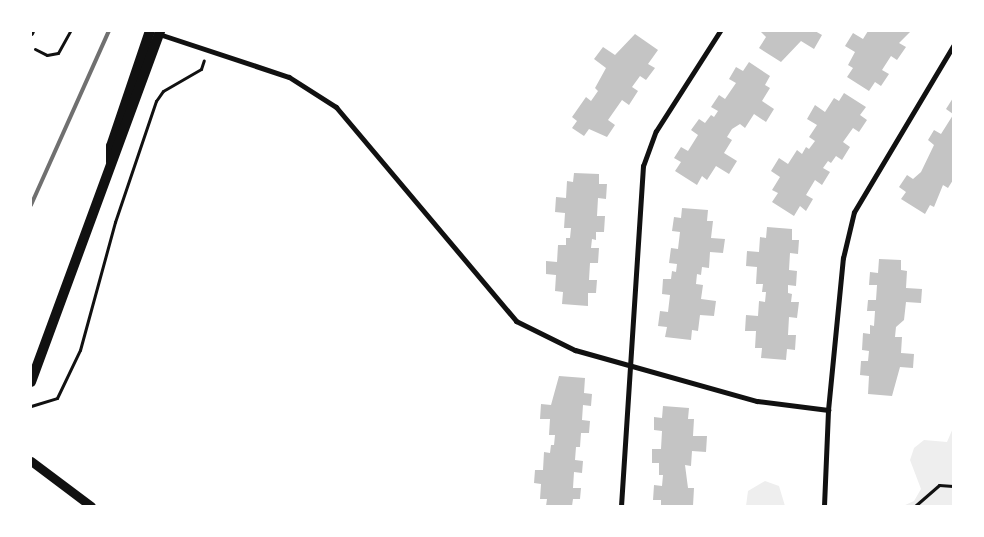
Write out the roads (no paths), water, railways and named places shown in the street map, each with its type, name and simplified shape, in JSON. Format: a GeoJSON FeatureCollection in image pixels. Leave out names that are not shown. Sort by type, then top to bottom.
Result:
{"type":"FeatureCollection","features":[{"type":"Feature","properties":{"kind":"main road"},"geometry":{"type":"LineString","coordinates":[[31,382],[111,162],[111,146],[157,32]]}},
{"type":"Feature","properties":{"kind":"street"},"geometry":{"type":"LineString","coordinates":[[621,506],[643,166],[656,131],[720,31]]}},
{"type":"Feature","properties":{"kind":"street"},"geometry":{"type":"LineString","coordinates":[[157,32],[289,77],[336,107],[516,321],[575,350],[631,364],[757,401],[828,410]]}},
{"type":"Feature","properties":{"kind":"street"},"geometry":{"type":"LineString","coordinates":[[824,506],[828,410],[843,258],[854,212],[953,46]]}},
{"type":"Feature","properties":{"kind":"street"},"geometry":{"type":"LineString","coordinates":[[31,461],[91,506]]}},
{"type":"Feature","properties":{"kind":"railway"},"geometry":{"type":"LineString","coordinates":[[31,205],[109,31]]}}]}
